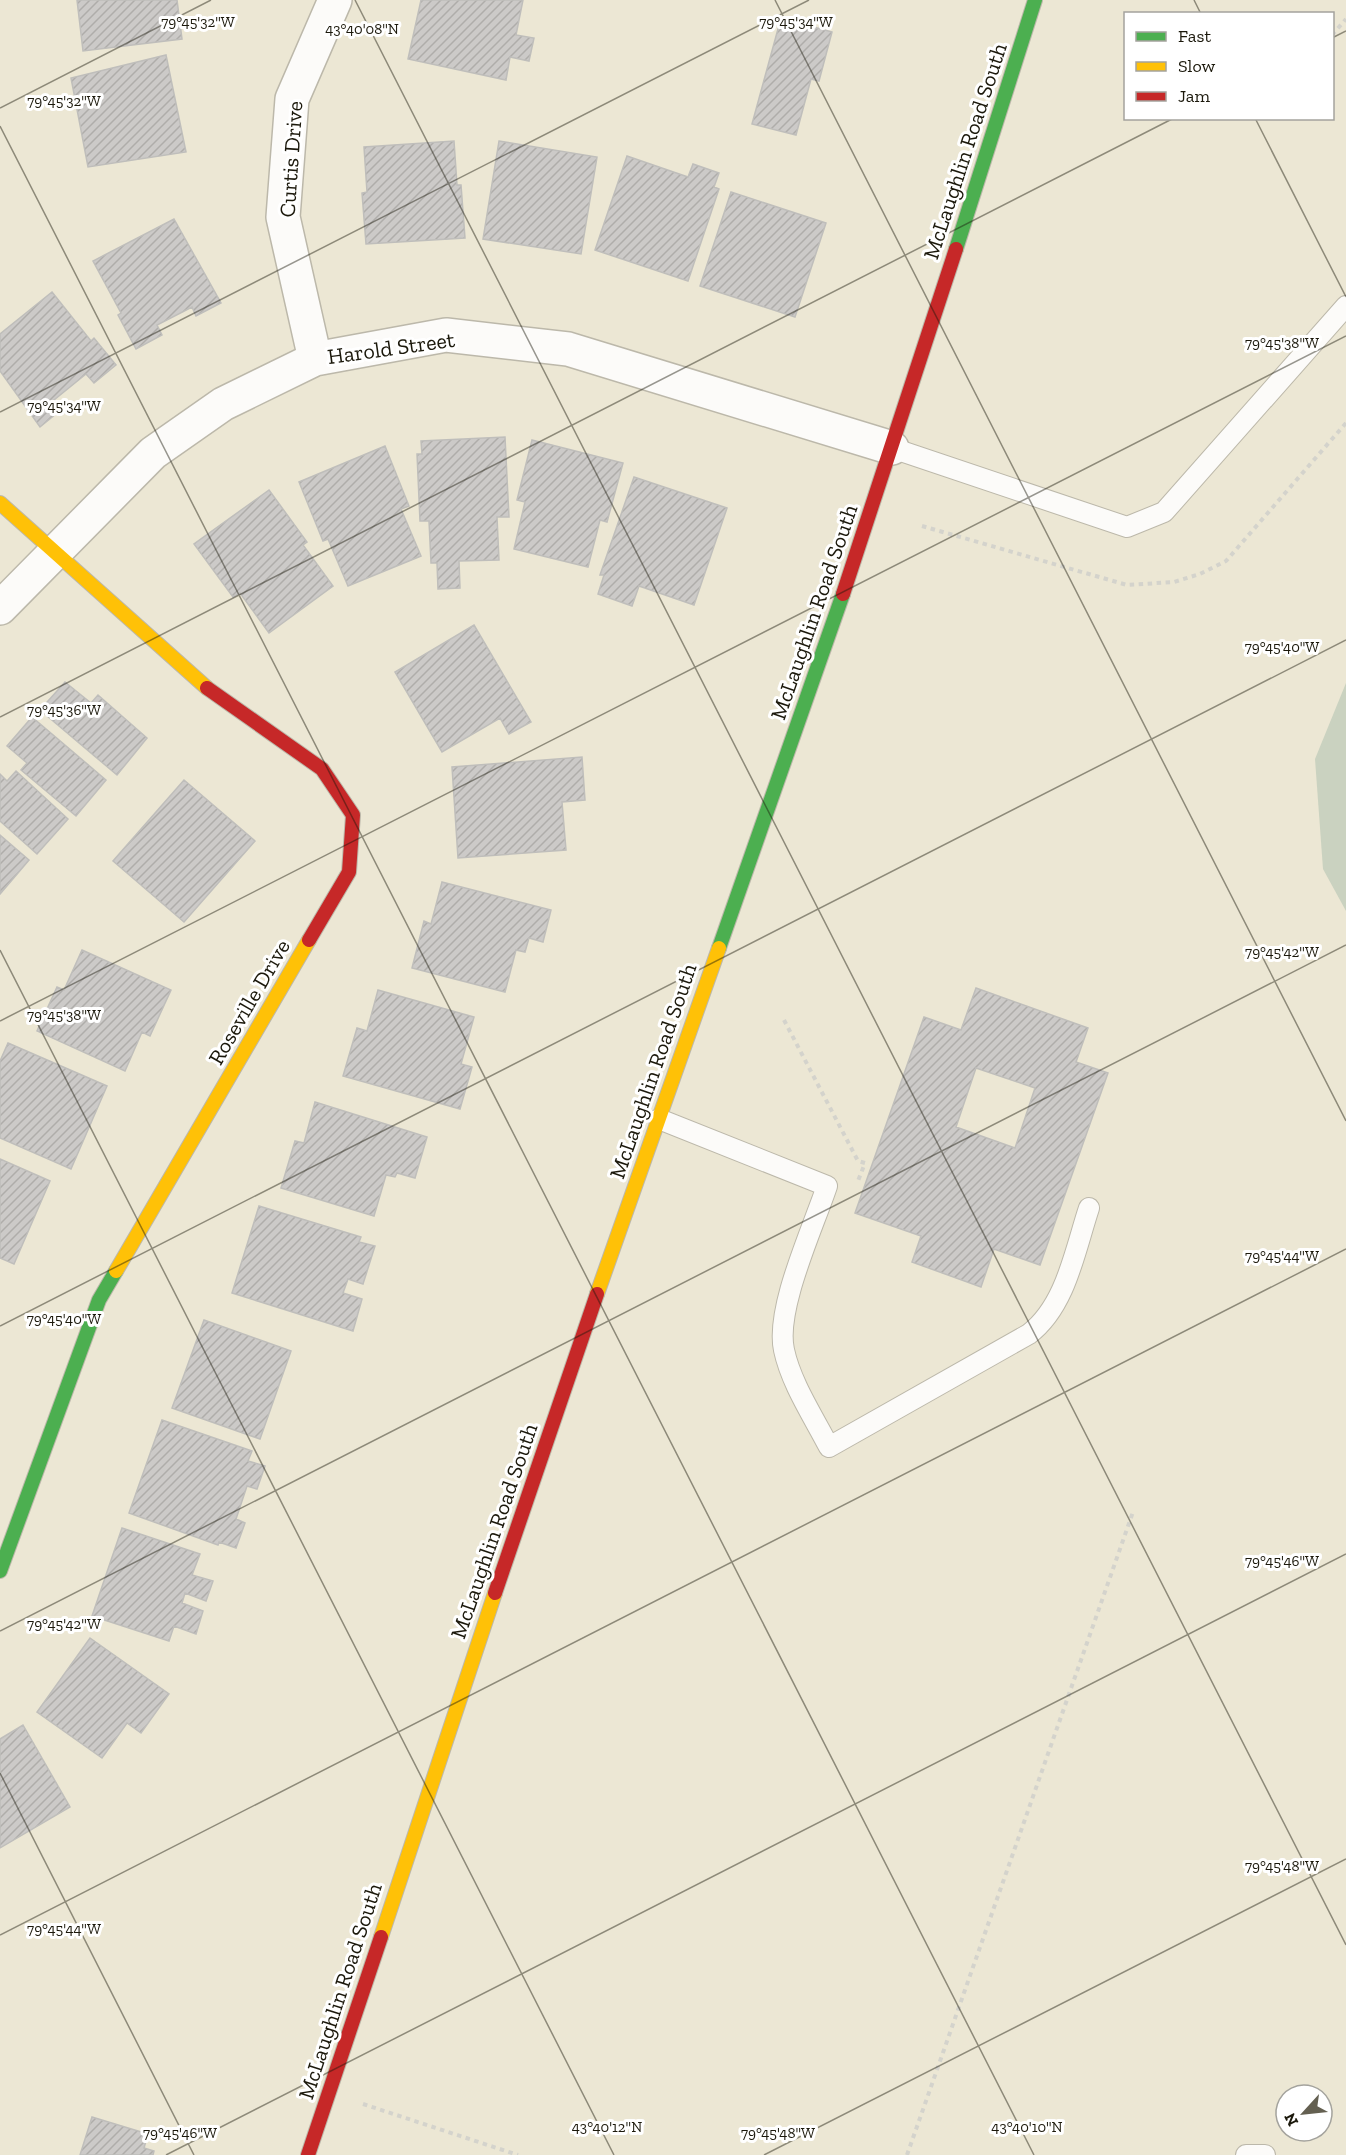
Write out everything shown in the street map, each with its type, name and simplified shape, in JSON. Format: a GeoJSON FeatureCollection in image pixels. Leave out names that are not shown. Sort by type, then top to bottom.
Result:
{"type":"FeatureCollection","features":[{"type":"Feature","properties":{"kind":"main road","name":"McLaughlin Road South"},"geometry":{"type":"LineString","coordinates":[[308,2155],[558,1406],[892,448],[1035,0]]}},
{"type":"Feature","properties":{"kind":"main road","name":"Roseville Drive"},"geometry":{"type":"LineString","coordinates":[[0,503],[213,693],[322,769],[352,815],[349,872],[99,1300],[0,1570]]}},
{"type":"Feature","properties":{"kind":"street","name":"Curtis Drive"},"geometry":{"type":"LineString","coordinates":[[315,359],[284,217],[291,99],[335,0]]}},
{"type":"Feature","properties":{"kind":"street","name":"Harold Street"},"geometry":{"type":"LineString","coordinates":[[0,608],[153,453],[223,404],[315,359],[446,335],[568,349],[892,448]]}},
{"type":"Feature","properties":{"kind":"lane"},"geometry":{"type":"LineString","coordinates":[[892,448],[1127,527],[1137,525],[1164,512],[1346,306]]}},
{"type":"Feature","properties":{"kind":"lane"},"geometry":{"type":"LineString","coordinates":[[658,1119],[826,1186],[785,1310],[782,1335],[790,1370],[829,1447],[1029,1334],[1045,1322],[1057,1300],[1089,1208]]}},
{"type":"Feature","properties":{"kind":"lane"},"geometry":{"type":"LineString","coordinates":[[1246,2155],[1265,2155]]}},
{"type":"Feature","properties":{"kind":"path"},"geometry":{"type":"LineString","coordinates":[[1334,33],[1346,19]]}},
{"type":"Feature","properties":{"kind":"path"},"geometry":{"type":"LineString","coordinates":[[784,1020],[858,1161],[865,1163],[857,1185]]}},
{"type":"Feature","properties":{"kind":"path"},"geometry":{"type":"LineString","coordinates":[[907,2155],[1133,1512]]}},
{"type":"Feature","properties":{"kind":"path"},"geometry":{"type":"LineString","coordinates":[[328,2093],[519,2155]]}},
{"type":"Feature","properties":{"kind":"green space"},"geometry":{"type":"Polygon","coordinates":[[[1346,683],[1346,911],[1323,869],[1315,759],[1346,683]]]}},
{"type":"Feature","properties":{"kind":"building"},"geometry":{"type":"Polygon","coordinates":[[[77,0],[177,0],[182,39],[83,51],[77,0]]]}},
{"type":"Feature","properties":{"kind":"building"},"geometry":{"type":"Polygon","coordinates":[[[421,0],[523,0],[516,35],[534,38],[529,61],[510,57],[506,80],[408,59],[421,0]]]}},
{"type":"Feature","properties":{"kind":"building"},"geometry":{"type":"Polygon","coordinates":[[[781,18],[832,32],[819,81],[811,79],[796,135],[752,124],[781,18]]]}},
{"type":"Feature","properties":{"kind":"building"},"geometry":{"type":"Polygon","coordinates":[[[166,55],[186,152],[88,167],[71,78],[166,55]]]}},
{"type":"Feature","properties":{"kind":"building"},"geometry":{"type":"Polygon","coordinates":[[[454,141],[457,185],[461,185],[465,238],[366,244],[362,193],[367,192],[364,147],[454,141]]]}},
{"type":"Feature","properties":{"kind":"building"},"geometry":{"type":"Polygon","coordinates":[[[499,141],[597,157],[581,254],[483,239],[499,141]]]}},
{"type":"Feature","properties":{"kind":"building"},"geometry":{"type":"Polygon","coordinates":[[[627,156],[688,177],[693,164],[719,173],[714,187],[719,189],[688,281],[595,250],[627,156]]]}},
{"type":"Feature","properties":{"kind":"building"},"geometry":{"type":"Polygon","coordinates":[[[731,192],[826,223],[795,317],[700,286],[731,192]]]}},
{"type":"Feature","properties":{"kind":"building"},"geometry":{"type":"Polygon","coordinates":[[[174,219],[221,303],[196,316],[192,307],[157,325],[162,335],[136,349],[118,315],[121,313],[93,261],[174,219]]]}},
{"type":"Feature","properties":{"kind":"building"},"geometry":{"type":"Polygon","coordinates":[[[52,292],[91,341],[94,338],[116,365],[94,383],[86,374],[54,400],[62,409],[40,427],[0,371],[0,334],[52,292]]]}},
{"type":"Feature","properties":{"kind":"building"},"geometry":{"type":"Polygon","coordinates":[[[505,437],[509,517],[497,517],[499,560],[459,561],[460,588],[438,589],[437,563],[431,563],[429,521],[420,521],[417,454],[422,454],[421,441],[505,437]]]}},
{"type":"Feature","properties":{"kind":"building"},"geometry":{"type":"Polygon","coordinates":[[[532,440],[623,463],[607,522],[600,520],[588,567],[514,549],[525,502],[517,500],[532,440]]]}},
{"type":"Feature","properties":{"kind":"building"},"geometry":{"type":"Polygon","coordinates":[[[385,446],[409,506],[401,509],[421,556],[348,586],[328,539],[323,541],[299,482],[385,446]]]}},
{"type":"Feature","properties":{"kind":"building"},"geometry":{"type":"Polygon","coordinates":[[[634,477],[727,508],[694,605],[639,586],[632,606],[598,594],[604,575],[600,575],[634,477]]]}},
{"type":"Feature","properties":{"kind":"building"},"geometry":{"type":"Polygon","coordinates":[[[269,490],[307,542],[303,545],[333,586],[269,633],[240,593],[233,597],[194,544],[269,490]]]}},
{"type":"Feature","properties":{"kind":"building"},"geometry":{"type":"Polygon","coordinates":[[[474,625],[531,722],[509,734],[500,718],[442,752],[395,672],[474,625]]]}},
{"type":"Feature","properties":{"kind":"building"},"geometry":{"type":"Polygon","coordinates":[[[65,682],[91,703],[98,695],[147,738],[117,775],[40,710],[65,682]]]}},
{"type":"Feature","properties":{"kind":"building"},"geometry":{"type":"Polygon","coordinates":[[[32,717],[106,780],[76,816],[21,770],[27,763],[7,746],[32,717]]]}},
{"type":"Feature","properties":{"kind":"building"},"geometry":{"type":"Polygon","coordinates":[[[582,757],[585,800],[562,802],[566,850],[458,858],[452,767],[582,757]]]}},
{"type":"Feature","properties":{"kind":"building"},"geometry":{"type":"Polygon","coordinates":[[[16,771],[68,819],[37,854],[0,821],[0,774],[7,781],[16,771]]]}},
{"type":"Feature","properties":{"kind":"building"},"geometry":{"type":"Polygon","coordinates":[[[184,780],[255,841],[184,922],[113,861],[184,780]]]}},
{"type":"Feature","properties":{"kind":"building"},"geometry":{"type":"Polygon","coordinates":[[[0,835],[29,860],[0,894],[0,835]]]}},
{"type":"Feature","properties":{"kind":"building"},"geometry":{"type":"Polygon","coordinates":[[[442,882],[551,910],[543,942],[529,938],[525,952],[516,950],[505,992],[412,968],[424,921],[431,924],[442,882]]]}},
{"type":"Feature","properties":{"kind":"building"},"geometry":{"type":"Polygon","coordinates":[[[82,950],[171,990],[150,1036],[142,1032],[125,1071],[37,1031],[57,987],[64,990],[82,950]]]}},
{"type":"Feature","properties":{"kind":"building"},"geometry":{"type":"Polygon","coordinates":[[[976,988],[1088,1028],[1076,1062],[1108,1073],[1040,1265],[994,1249],[981,1287],[912,1262],[921,1236],[855,1213],[924,1017],[961,1030],[976,988]],[[976,1068],[956,1127],[1015,1148],[1035,1088],[976,1068]]]}},
{"type":"Feature","properties":{"kind":"building"},"geometry":{"type":"Polygon","coordinates":[[[378,990],[474,1017],[461,1064],[472,1067],[460,1109],[343,1076],[357,1028],[367,1031],[378,990]]]}},
{"type":"Feature","properties":{"kind":"building"},"geometry":{"type":"Polygon","coordinates":[[[8,1043],[107,1086],[71,1169],[0,1138],[0,1061],[8,1043]]]}},
{"type":"Feature","properties":{"kind":"building"},"geometry":{"type":"Polygon","coordinates":[[[315,1102],[427,1137],[415,1178],[397,1173],[395,1177],[386,1175],[374,1216],[281,1188],[295,1141],[304,1143],[315,1102]]]}},
{"type":"Feature","properties":{"kind":"building"},"geometry":{"type":"Polygon","coordinates":[[[0,1159],[50,1181],[14,1264],[0,1258],[0,1159]]]}},
{"type":"Feature","properties":{"kind":"building"},"geometry":{"type":"Polygon","coordinates":[[[259,1206],[361,1237],[359,1242],[375,1246],[363,1284],[348,1279],[343,1293],[362,1299],[353,1331],[232,1293],[259,1206]]]}},
{"type":"Feature","properties":{"kind":"building"},"geometry":{"type":"Polygon","coordinates":[[[204,1320],[291,1351],[260,1439],[172,1408],[204,1320]]]}},
{"type":"Feature","properties":{"kind":"building"},"geometry":{"type":"Polygon","coordinates":[[[162,1420],[252,1451],[248,1461],[265,1466],[257,1489],[247,1486],[236,1519],[245,1523],[236,1548],[219,1542],[218,1545],[129,1513],[162,1420]]]}},
{"type":"Feature","properties":{"kind":"building"},"geometry":{"type":"Polygon","coordinates":[[[122,1528],[200,1554],[192,1575],[213,1581],[206,1601],[185,1593],[182,1603],[203,1611],[196,1634],[174,1626],[169,1641],[92,1616],[122,1528]]]}},
{"type":"Feature","properties":{"kind":"building"},"geometry":{"type":"Polygon","coordinates":[[[90,1638],[169,1694],[141,1733],[127,1723],[102,1758],[37,1712],[90,1638]]]}},
{"type":"Feature","properties":{"kind":"building"},"geometry":{"type":"Polygon","coordinates":[[[23,1725],[70,1807],[0,1848],[0,1739],[23,1725]]]}},
{"type":"Feature","properties":{"kind":"building"},"geometry":{"type":"Polygon","coordinates":[[[92,2117],[148,2134],[144,2148],[154,2151],[153,2155],[80,2155],[92,2117]]]}},
{"type":"Feature","properties":{"kind":"traffic: fast"},"geometry":{"type":"LineString","coordinates":[[956,249],[1035,0]]}},
{"type":"Feature","properties":{"kind":"traffic: fast"},"geometry":{"type":"LineString","coordinates":[[719,948],[843,594]]}},
{"type":"Feature","properties":{"kind":"traffic: fast"},"geometry":{"type":"LineString","coordinates":[[0,1571],[99,1300],[116,1271]]}},
{"type":"Feature","properties":{"kind":"traffic: slow"},"geometry":{"type":"LineString","coordinates":[[0,503],[207,688]]}},
{"type":"Feature","properties":{"kind":"traffic: slow"},"geometry":{"type":"LineString","coordinates":[[116,1271],[309,940]]}},
{"type":"Feature","properties":{"kind":"traffic: slow"},"geometry":{"type":"LineString","coordinates":[[597,1294],[719,948]]}},
{"type":"Feature","properties":{"kind":"traffic: slow"},"geometry":{"type":"LineString","coordinates":[[381,1937],[495,1593]]}},
{"type":"Feature","properties":{"kind":"traffic: jam"},"geometry":{"type":"LineString","coordinates":[[843,594],[956,249]]}},
{"type":"Feature","properties":{"kind":"traffic: jam"},"geometry":{"type":"LineString","coordinates":[[207,688],[322,769],[353,815],[349,872],[309,940]]}},
{"type":"Feature","properties":{"kind":"traffic: jam"},"geometry":{"type":"LineString","coordinates":[[495,1593],[597,1294]]}},
{"type":"Feature","properties":{"kind":"traffic: jam"},"geometry":{"type":"LineString","coordinates":[[308,2155],[381,1937]]}}]}
